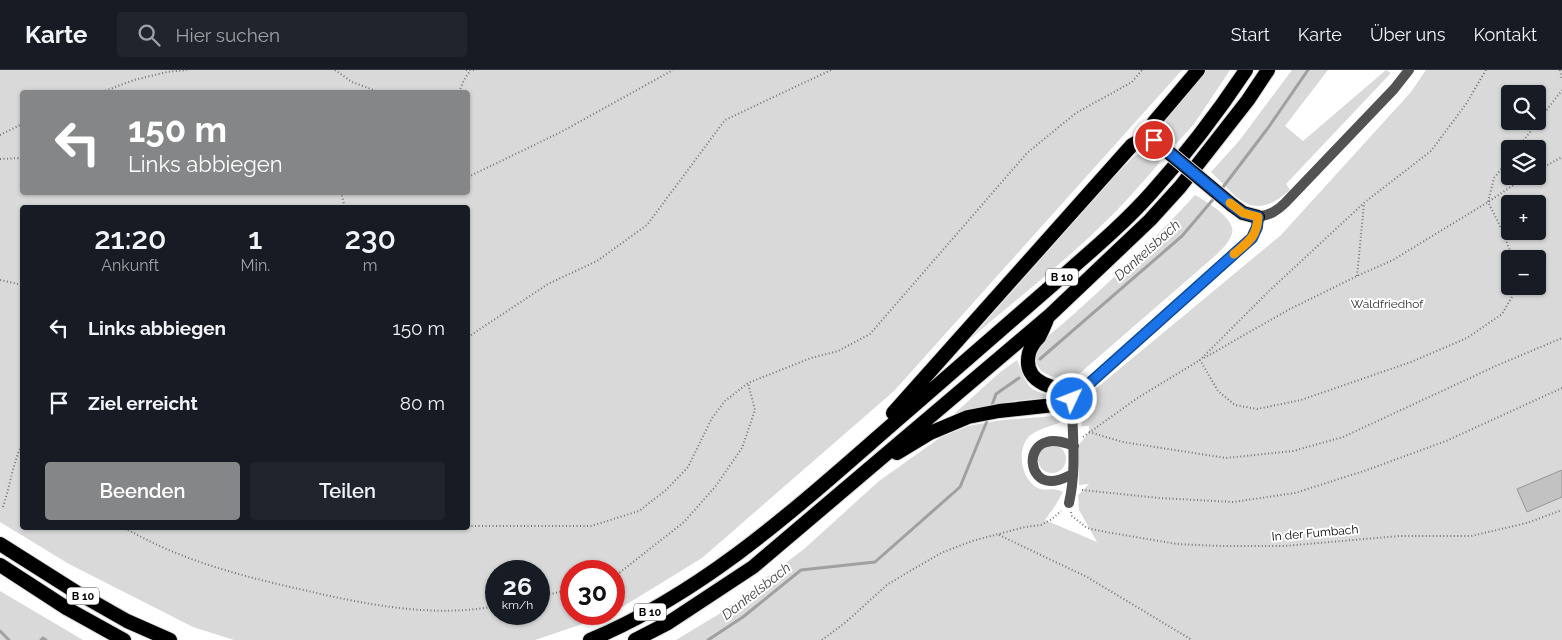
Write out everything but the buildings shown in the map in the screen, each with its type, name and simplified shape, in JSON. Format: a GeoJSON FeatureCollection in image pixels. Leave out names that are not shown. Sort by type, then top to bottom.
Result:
{"type":"FeatureCollection","features":[{"type":"Feature","properties":{"kind":"highway"},"geometry":{"type":"LineString","coordinates":[[1198,70],[1154,122],[1152,130],[1157,143],[1232,205],[1243,213],[1258,217]]}},
{"type":"Feature","properties":{"kind":"highway","name":"B 10"},"geometry":{"type":"LineString","coordinates":[[590,640],[635,620],[706,578],[809,496],[1116,228],[1152,192],[1200,133],[1246,70]]}},
{"type":"Feature","properties":{"kind":"highway","name":"B 10"},"geometry":{"type":"LineString","coordinates":[[635,640],[682,614],[753,567],[936,409],[1050,315],[1137,233],[1174,194],[1227,128],[1268,70]]}},
{"type":"Feature","properties":{"kind":"highway"},"geometry":{"type":"LineString","coordinates":[[852,458],[1000,295],[1132,145],[1140,140],[1157,143]]}},
{"type":"Feature","properties":{"kind":"highway"},"geometry":{"type":"LineString","coordinates":[[1050,315],[1033,343],[1028,364],[1031,373],[1038,381],[1052,388],[1076,395]]}},
{"type":"Feature","properties":{"kind":"highway"},"geometry":{"type":"LineString","coordinates":[[863,474],[930,433],[954,422],[982,413],[1054,406],[1076,395]]}},
{"type":"Feature","properties":{"kind":"highway","name":"B 10"},"geometry":{"type":"LineString","coordinates":[[0,544],[76,592],[127,621],[170,640]]}},
{"type":"Feature","properties":{"kind":"highway","name":"B 10"},"geometry":{"type":"LineString","coordinates":[[0,565],[68,609],[124,640]]}},
{"type":"Feature","properties":{"kind":"street"},"geometry":{"type":"LineString","coordinates":[[1069,503],[1073,474],[1076,395],[1252,238],[1257,227],[1258,217],[1268,216],[1286,203],[1394,89],[1408,70]]}},
{"type":"Feature","properties":{"kind":"street"},"geometry":{"type":"LineString","coordinates":[[1073,474],[1058,480],[1043,480],[1036,472],[1032,462],[1039,445],[1048,441],[1074,446]]}},
{"type":"Feature","properties":{"kind":"path"},"geometry":{"type":"LineString","coordinates":[[107,90],[167,71],[187,70]]}},
{"type":"Feature","properties":{"kind":"path"},"geometry":{"type":"LineString","coordinates":[[335,70],[352,82],[374,90]]}},
{"type":"Feature","properties":{"kind":"path"},"geometry":{"type":"LineString","coordinates":[[466,70],[476,70]]}},
{"type":"Feature","properties":{"kind":"path"},"geometry":{"type":"LineString","coordinates":[[470,176],[561,132],[673,70]]}},
{"type":"Feature","properties":{"kind":"path"},"geometry":{"type":"LineString","coordinates":[[470,336],[548,284],[597,260],[647,225],[725,120],[831,70]]}},
{"type":"Feature","properties":{"kind":"path"},"geometry":{"type":"LineString","coordinates":[[470,526],[592,526],[639,511],[666,490],[688,467],[712,418],[726,402],[748,383],[804,360],[838,351],[870,334],[1027,153],[1076,113],[1132,82],[1142,70]]}},
{"type":"Feature","properties":{"kind":"path"},"geometry":{"type":"LineString","coordinates":[[1200,360],[1268,292],[1364,202],[1431,151],[1466,104],[1486,70]]}},
{"type":"Feature","properties":{"kind":"path"},"geometry":{"type":"LineString","coordinates":[[1560,70],[1562,80]]}},
{"type":"Feature","properties":{"kind":"path"},"geometry":{"type":"LineString","coordinates":[[460,90],[470,71]]}},
{"type":"Feature","properties":{"kind":"path"},"geometry":{"type":"LineString","coordinates":[[1524,140],[1562,90]]}},
{"type":"Feature","properties":{"kind":"path"},"geometry":{"type":"LineString","coordinates":[[0,135],[20,125]]}},
{"type":"Feature","properties":{"kind":"path"},"geometry":{"type":"LineString","coordinates":[[1546,166],[1562,157]]}},
{"type":"Feature","properties":{"kind":"path"},"geometry":{"type":"LineString","coordinates":[[0,158],[20,158]]}},
{"type":"Feature","properties":{"kind":"path"},"geometry":{"type":"LineString","coordinates":[[1501,169],[1494,178],[1488,202],[1503,232],[1509,250]]}},
{"type":"Feature","properties":{"kind":"path"},"geometry":{"type":"LineString","coordinates":[[1074,446],[1090,432],[1139,397],[1200,360],[1288,310],[1392,260],[1514,185]]}},
{"type":"Feature","properties":{"kind":"path"},"geometry":{"type":"LineString","coordinates":[[1357,276],[1364,202]]}},
{"type":"Feature","properties":{"kind":"path"},"geometry":{"type":"LineString","coordinates":[[0,280],[20,285]]}},
{"type":"Feature","properties":{"kind":"path"},"geometry":{"type":"LineString","coordinates":[[1200,360],[1218,391],[1235,405],[1257,409],[1301,400],[1411,362],[1468,338],[1502,314],[1513,295]]}},
{"type":"Feature","properties":{"kind":"path"},"geometry":{"type":"LineString","coordinates":[[1090,432],[1123,442],[1226,458],[1293,451],[1343,437],[1562,338]]}},
{"type":"Feature","properties":{"kind":"path"},"geometry":{"type":"LineString","coordinates":[[625,568],[684,522],[715,487],[742,448],[755,410],[748,383]]}},
{"type":"Feature","properties":{"kind":"path"},"geometry":{"type":"LineString","coordinates":[[1072,488],[1159,498],[1233,502],[1295,493],[1368,470],[1446,441],[1562,388]]}},
{"type":"Feature","properties":{"kind":"path"},"geometry":{"type":"LineString","coordinates":[[3,507],[20,448]]}},
{"type":"Feature","properties":{"kind":"path"},"geometry":{"type":"LineString","coordinates":[[822,640],[888,584],[942,553],[972,541],[1025,527],[1041,526],[1052,520],[1069,503]]}},
{"type":"Feature","properties":{"kind":"path","name":"In der Fumbach"},"geometry":{"type":"LineString","coordinates":[[1072,516],[1087,528],[1142,539],[1177,544],[1274,546],[1399,536],[1471,536],[1527,523],[1562,510]]}},
{"type":"Feature","properties":{"kind":"path"},"geometry":{"type":"LineString","coordinates":[[129,530],[172,552],[219,568],[277,584],[352,601],[415,609],[473,611],[485,608]]}},
{"type":"Feature","properties":{"kind":"path"},"geometry":{"type":"LineString","coordinates":[[998,534],[1087,578],[1192,640]]}},
{"type":"Feature","properties":{"kind":"green space"},"geometry":{"type":"Polygon","coordinates":[[[0,70],[1182,70],[894,391],[702,558],[625,605],[625,560],[560,560],[560,625],[579,625],[535,640],[234,640],[193,627],[69,564],[0,522],[0,70]]]}},
{"type":"Feature","properties":{"kind":"green space"},"geometry":{"type":"Polygon","coordinates":[[[1207,70],[1230,70],[1194,124],[1176,144],[1167,137],[1165,130],[1166,121],[1171,111],[1186,92],[1207,70]]]}},
{"type":"Feature","properties":{"kind":"green space"},"geometry":{"type":"Polygon","coordinates":[[[1292,70],[1328,70],[1285,126],[1303,141],[1386,70],[1391,73],[1286,184],[1290,190],[1277,200],[1266,205],[1256,206],[1247,204],[1230,191],[1211,172],[1239,141],[1292,70]]]}},
{"type":"Feature","properties":{"kind":"green space","name":"Waldfriedhof"},"geometry":{"type":"Polygon","coordinates":[[[1426,70],[1562,70],[1562,640],[676,640],[719,614],[804,549],[879,481],[941,437],[968,426],[1002,420],[1055,416],[1061,422],[1035,432],[1027,439],[1022,455],[1024,471],[1033,485],[1040,489],[1063,492],[1045,520],[1097,542],[1079,510],[1078,495],[1089,484],[1079,485],[1078,446],[1089,432],[1089,426],[1081,426],[1087,402],[1093,391],[1281,235],[1411,92],[1426,70]]]}},
{"type":"Feature","properties":{"kind":"green space"},"geometry":{"type":"Polygon","coordinates":[[[1150,153],[1160,162],[1125,202],[1071,254],[969,340],[1115,176],[1134,156],[1150,153]]]}},
{"type":"Feature","properties":{"kind":"green space"},"geometry":{"type":"Polygon","coordinates":[[[1195,195],[1219,211],[1229,222],[1232,233],[1226,245],[1072,380],[1054,377],[1042,371],[1036,362],[1036,355],[1044,340],[1132,260],[1195,195]]]}},
{"type":"Feature","properties":{"kind":"green space"},"geometry":{"type":"Polygon","coordinates":[[[1017,360],[1029,386],[1039,392],[1056,397],[1014,401],[954,414],[999,373],[1017,360]]]}},
{"type":"Feature","properties":{"kind":"green space"},"geometry":{"type":"Polygon","coordinates":[[[1052,445],[1062,449],[1066,459],[1062,469],[1052,473],[1042,469],[1038,459],[1042,449],[1052,445]]]}},
{"type":"Feature","properties":{"kind":"green space"},"geometry":{"type":"Polygon","coordinates":[[[0,591],[83,640],[0,640],[0,591]]]}},
{"type":"Feature","properties":{"kind":"waterway","name":"Dankelsbach"},"geometry":{"type":"LineString","coordinates":[[1220,191],[1268,128],[1308,70]]}},
{"type":"Feature","properties":{"kind":"waterway","name":"Dankelsbach"},"geometry":{"type":"LineString","coordinates":[[1040,359],[1182,236],[1216,196]]}},
{"type":"Feature","properties":{"kind":"waterway","name":"Dankelsbach"},"geometry":{"type":"LineString","coordinates":[[992,405],[996,394],[1019,378]]}},
{"type":"Feature","properties":{"kind":"waterway","name":"Dankelsbach"},"geometry":{"type":"LineString","coordinates":[[708,640],[743,617],[801,570],[875,562],[960,487],[987,421]]}},
{"type":"Feature","properties":{"kind":"waterway","name":"Dankelsbach"},"geometry":{"type":"LineString","coordinates":[[0,631],[9,640]]}},
{"type":"Feature","properties":{"kind":"waterway","name":"Dankelsbach"},"geometry":{"type":"LineString","coordinates":[[41,640],[43,638],[46,640]]}},
{"type":"Feature","properties":{"kind":"slow traffic"},"geometry":{"type":"LineString","coordinates":[[1230,203],[1243,213],[1258,217],[1257,227],[1252,238],[1234,254]]}},
{"type":"Feature","properties":{"kind":"route"},"geometry":{"type":"LineString","coordinates":[[1072,399],[1252,238],[1257,227],[1258,217],[1243,213],[1232,205],[1154,140]]}}]}
